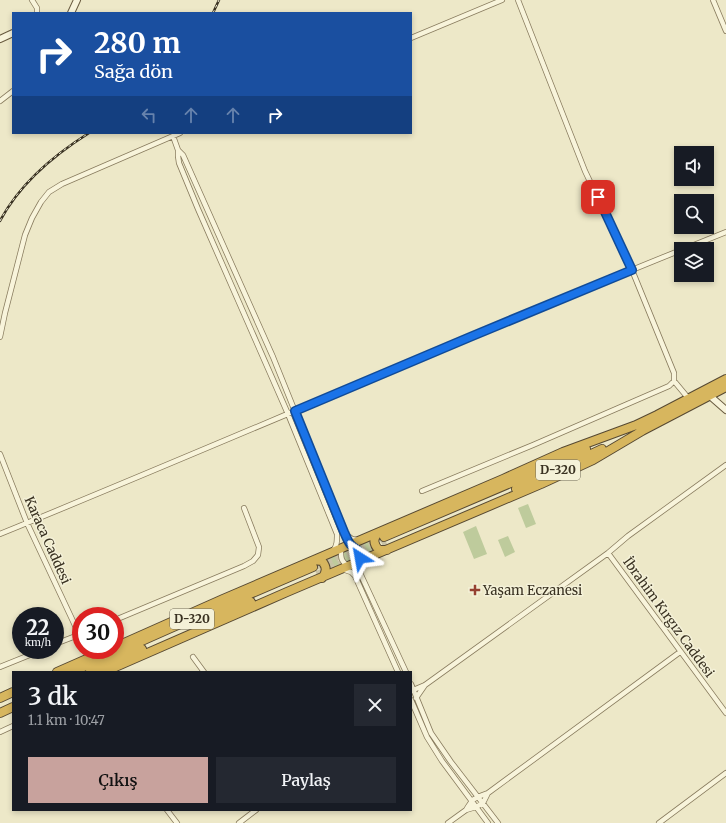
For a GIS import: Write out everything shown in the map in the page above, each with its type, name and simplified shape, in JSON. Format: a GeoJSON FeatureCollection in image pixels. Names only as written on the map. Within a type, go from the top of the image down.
{"type":"FeatureCollection","features":[{"type":"Feature","properties":{"kind":"highway","name":"D-320"},"geometry":{"type":"LineString","coordinates":[[640,427],[726,379]]}},
{"type":"Feature","properties":{"kind":"highway","name":"D-320"},"geometry":{"type":"LineString","coordinates":[[384,541],[527,476],[724,391]]}},
{"type":"Feature","properties":{"kind":"highway"},"geometry":{"type":"LineString","coordinates":[[106,671],[316,570],[331,553],[350,544],[360,540],[384,541],[469,514],[541,484],[593,460],[640,427]]}},
{"type":"Feature","properties":{"kind":"highway"},"geometry":{"type":"LineString","coordinates":[[124,643],[223,599],[316,570],[345,568],[362,561],[384,541]]}},
{"type":"Feature","properties":{"kind":"highway","name":"D-320"},"geometry":{"type":"LineString","coordinates":[[74,671],[171,628],[316,570]]}},
{"type":"Feature","properties":{"kind":"highway","name":"D-320"},"geometry":{"type":"LineString","coordinates":[[92,671],[227,612],[316,570]]}},
{"type":"Feature","properties":{"kind":"highway"},"geometry":{"type":"LineString","coordinates":[[59,671],[87,659]]}},
{"type":"Feature","properties":{"kind":"highway"},"geometry":{"type":"LineString","coordinates":[[0,698],[12,692]]}},
{"type":"Feature","properties":{"kind":"highway"},"geometry":{"type":"LineString","coordinates":[[0,704],[12,698]]}},
{"type":"Feature","properties":{"kind":"highway"},"geometry":{"type":"LineString","coordinates":[[0,713],[12,707]]}},
{"type":"Feature","properties":{"kind":"highway"},"geometry":{"type":"LineString","coordinates":[[0,718],[12,713]]}},
{"type":"Feature","properties":{"kind":"street"},"geometry":{"type":"LineString","coordinates":[[32,0],[37,8],[36,12]]}},
{"type":"Feature","properties":{"kind":"street"},"geometry":{"type":"LineString","coordinates":[[71,12],[77,0]]}},
{"type":"Feature","properties":{"kind":"street"},"geometry":{"type":"LineString","coordinates":[[412,38],[502,0]]}},
{"type":"Feature","properties":{"kind":"street"},"geometry":{"type":"LineString","coordinates":[[518,0],[586,171],[632,270],[674,372],[674,380],[688,399]]}},
{"type":"Feature","properties":{"kind":"street"},"geometry":{"type":"LineString","coordinates":[[713,0],[726,32]]}},
{"type":"Feature","properties":{"kind":"street"},"geometry":{"type":"LineString","coordinates":[[0,38],[12,33]]}},
{"type":"Feature","properties":{"kind":"street"},"geometry":{"type":"LineString","coordinates":[[0,101],[12,92]]}},
{"type":"Feature","properties":{"kind":"street"},"geometry":{"type":"LineString","coordinates":[[0,337],[25,236],[38,207],[49,192],[62,184],[178,134]]}},
{"type":"Feature","properties":{"kind":"street"},"geometry":{"type":"LineString","coordinates":[[173,136],[178,150],[179,163],[288,414],[337,534],[341,549],[342,562],[345,568],[355,576]]}},
{"type":"Feature","properties":{"kind":"street"},"geometry":{"type":"LineString","coordinates":[[178,150],[183,156],[267,344],[344,532],[350,544],[358,550],[360,554],[362,561],[361,574]]}},
{"type":"Feature","properties":{"kind":"street"},"geometry":{"type":"LineString","coordinates":[[702,242],[726,232]]}},
{"type":"Feature","properties":{"kind":"street"},"geometry":{"type":"LineString","coordinates":[[0,534],[674,253]]}},
{"type":"Feature","properties":{"kind":"street"},"geometry":{"type":"LineString","coordinates":[[422,491],[534,445],[669,386],[674,380]]}},
{"type":"Feature","properties":{"kind":"street"},"geometry":{"type":"LineString","coordinates":[[710,396],[726,410]]}},
{"type":"Feature","properties":{"kind":"street","name":"Karaca Caddesi"},"geometry":{"type":"LineString","coordinates":[[0,454],[27,523],[72,617]]}},
{"type":"Feature","properties":{"kind":"street"},"geometry":{"type":"LineString","coordinates":[[498,823],[431,733],[417,698],[412,690],[425,685],[608,553],[628,536],[726,465]]}},
{"type":"Feature","properties":{"kind":"street"},"geometry":{"type":"LineString","coordinates":[[124,616],[253,561],[258,555],[259,547],[244,508]]}},
{"type":"Feature","properties":{"kind":"street"},"geometry":{"type":"LineString","coordinates":[[344,532],[352,539],[360,540]]}},
{"type":"Feature","properties":{"kind":"street"},"geometry":{"type":"LineString","coordinates":[[331,553],[337,544],[337,534]]}},
{"type":"Feature","properties":{"kind":"street","name":"İbrahim Kırgız Caddesi"},"geometry":{"type":"LineString","coordinates":[[608,553],[726,713]]}},
{"type":"Feature","properties":{"kind":"street"},"geometry":{"type":"LineString","coordinates":[[362,561],[361,574],[406,671]]}},
{"type":"Feature","properties":{"kind":"street"},"geometry":{"type":"LineString","coordinates":[[345,568],[355,576],[398,671]]}},
{"type":"Feature","properties":{"kind":"street"},"geometry":{"type":"LineString","coordinates":[[466,810],[471,801],[488,793],[680,652]]}},
{"type":"Feature","properties":{"kind":"street"},"geometry":{"type":"LineString","coordinates":[[193,657],[203,671]]}},
{"type":"Feature","properties":{"kind":"street"},"geometry":{"type":"LineString","coordinates":[[0,667],[20,659]]}},
{"type":"Feature","properties":{"kind":"street"},"geometry":{"type":"LineString","coordinates":[[412,700],[417,698],[425,685]]}},
{"type":"Feature","properties":{"kind":"street"},"geometry":{"type":"LineString","coordinates":[[412,703],[427,737],[488,823]]}},
{"type":"Feature","properties":{"kind":"street"},"geometry":{"type":"LineString","coordinates":[[0,732],[12,726]]}},
{"type":"Feature","properties":{"kind":"street"},"geometry":{"type":"LineString","coordinates":[[659,823],[726,774]]}},
{"type":"Feature","properties":{"kind":"street"},"geometry":{"type":"LineString","coordinates":[[448,823],[466,810],[476,807],[482,803],[488,793]]}},
{"type":"Feature","properties":{"kind":"street"},"geometry":{"type":"LineString","coordinates":[[168,811],[177,823]]}},
{"type":"Feature","properties":{"kind":"street"},"geometry":{"type":"LineString","coordinates":[[238,823],[255,811]]}},
{"type":"Feature","properties":{"kind":"green space"},"geometry":{"type":"Polygon","coordinates":[[[528,504],[536,524],[526,528],[518,508],[528,504]]]}},
{"type":"Feature","properties":{"kind":"green space"},"geometry":{"type":"Polygon","coordinates":[[[476,526],[487,554],[474,559],[463,532],[476,526]]]}},
{"type":"Feature","properties":{"kind":"green space"},"geometry":{"type":"Polygon","coordinates":[[[508,536],[515,552],[505,557],[498,540],[508,536]]]}},
{"type":"Feature","properties":{"kind":"green space"},"geometry":{"type":"Polygon","coordinates":[[[372,537],[378,551],[365,557],[359,543],[372,537]]]}},
{"type":"Feature","properties":{"kind":"green space"},"geometry":{"type":"Polygon","coordinates":[[[350,548],[355,550],[357,555],[355,560],[350,562],[345,560],[343,555],[345,550],[350,548]]]}},
{"type":"Feature","properties":{"kind":"green space"},"geometry":{"type":"Polygon","coordinates":[[[335,554],[341,567],[329,572],[322,559],[335,554]]]}},
{"type":"Feature","properties":{"kind":"tunnel"},"geometry":{"type":"LineString","coordinates":[[313,567],[384,537]]}},
{"type":"Feature","properties":{"kind":"tunnel"},"geometry":{"type":"LineString","coordinates":[[317,575],[387,544]]}},
{"type":"Feature","properties":{"kind":"railway"},"geometry":{"type":"LineString","coordinates":[[213,12],[219,0]]}},
{"type":"Feature","properties":{"kind":"railway"},"geometry":{"type":"LineString","coordinates":[[0,221],[17,194],[39,171],[51,160],[88,134]]}},
{"type":"Feature","properties":{"kind":"place","name":"Yaşam Eczanesi"},"geometry":{"type":"Point","coordinates":[475,590]}},
{"type":"Feature","properties":{"kind":"route"},"geometry":{"type":"LineString","coordinates":[[360,558],[358,550],[350,544],[344,532],[295,411],[632,270],[598,197]]}}]}
